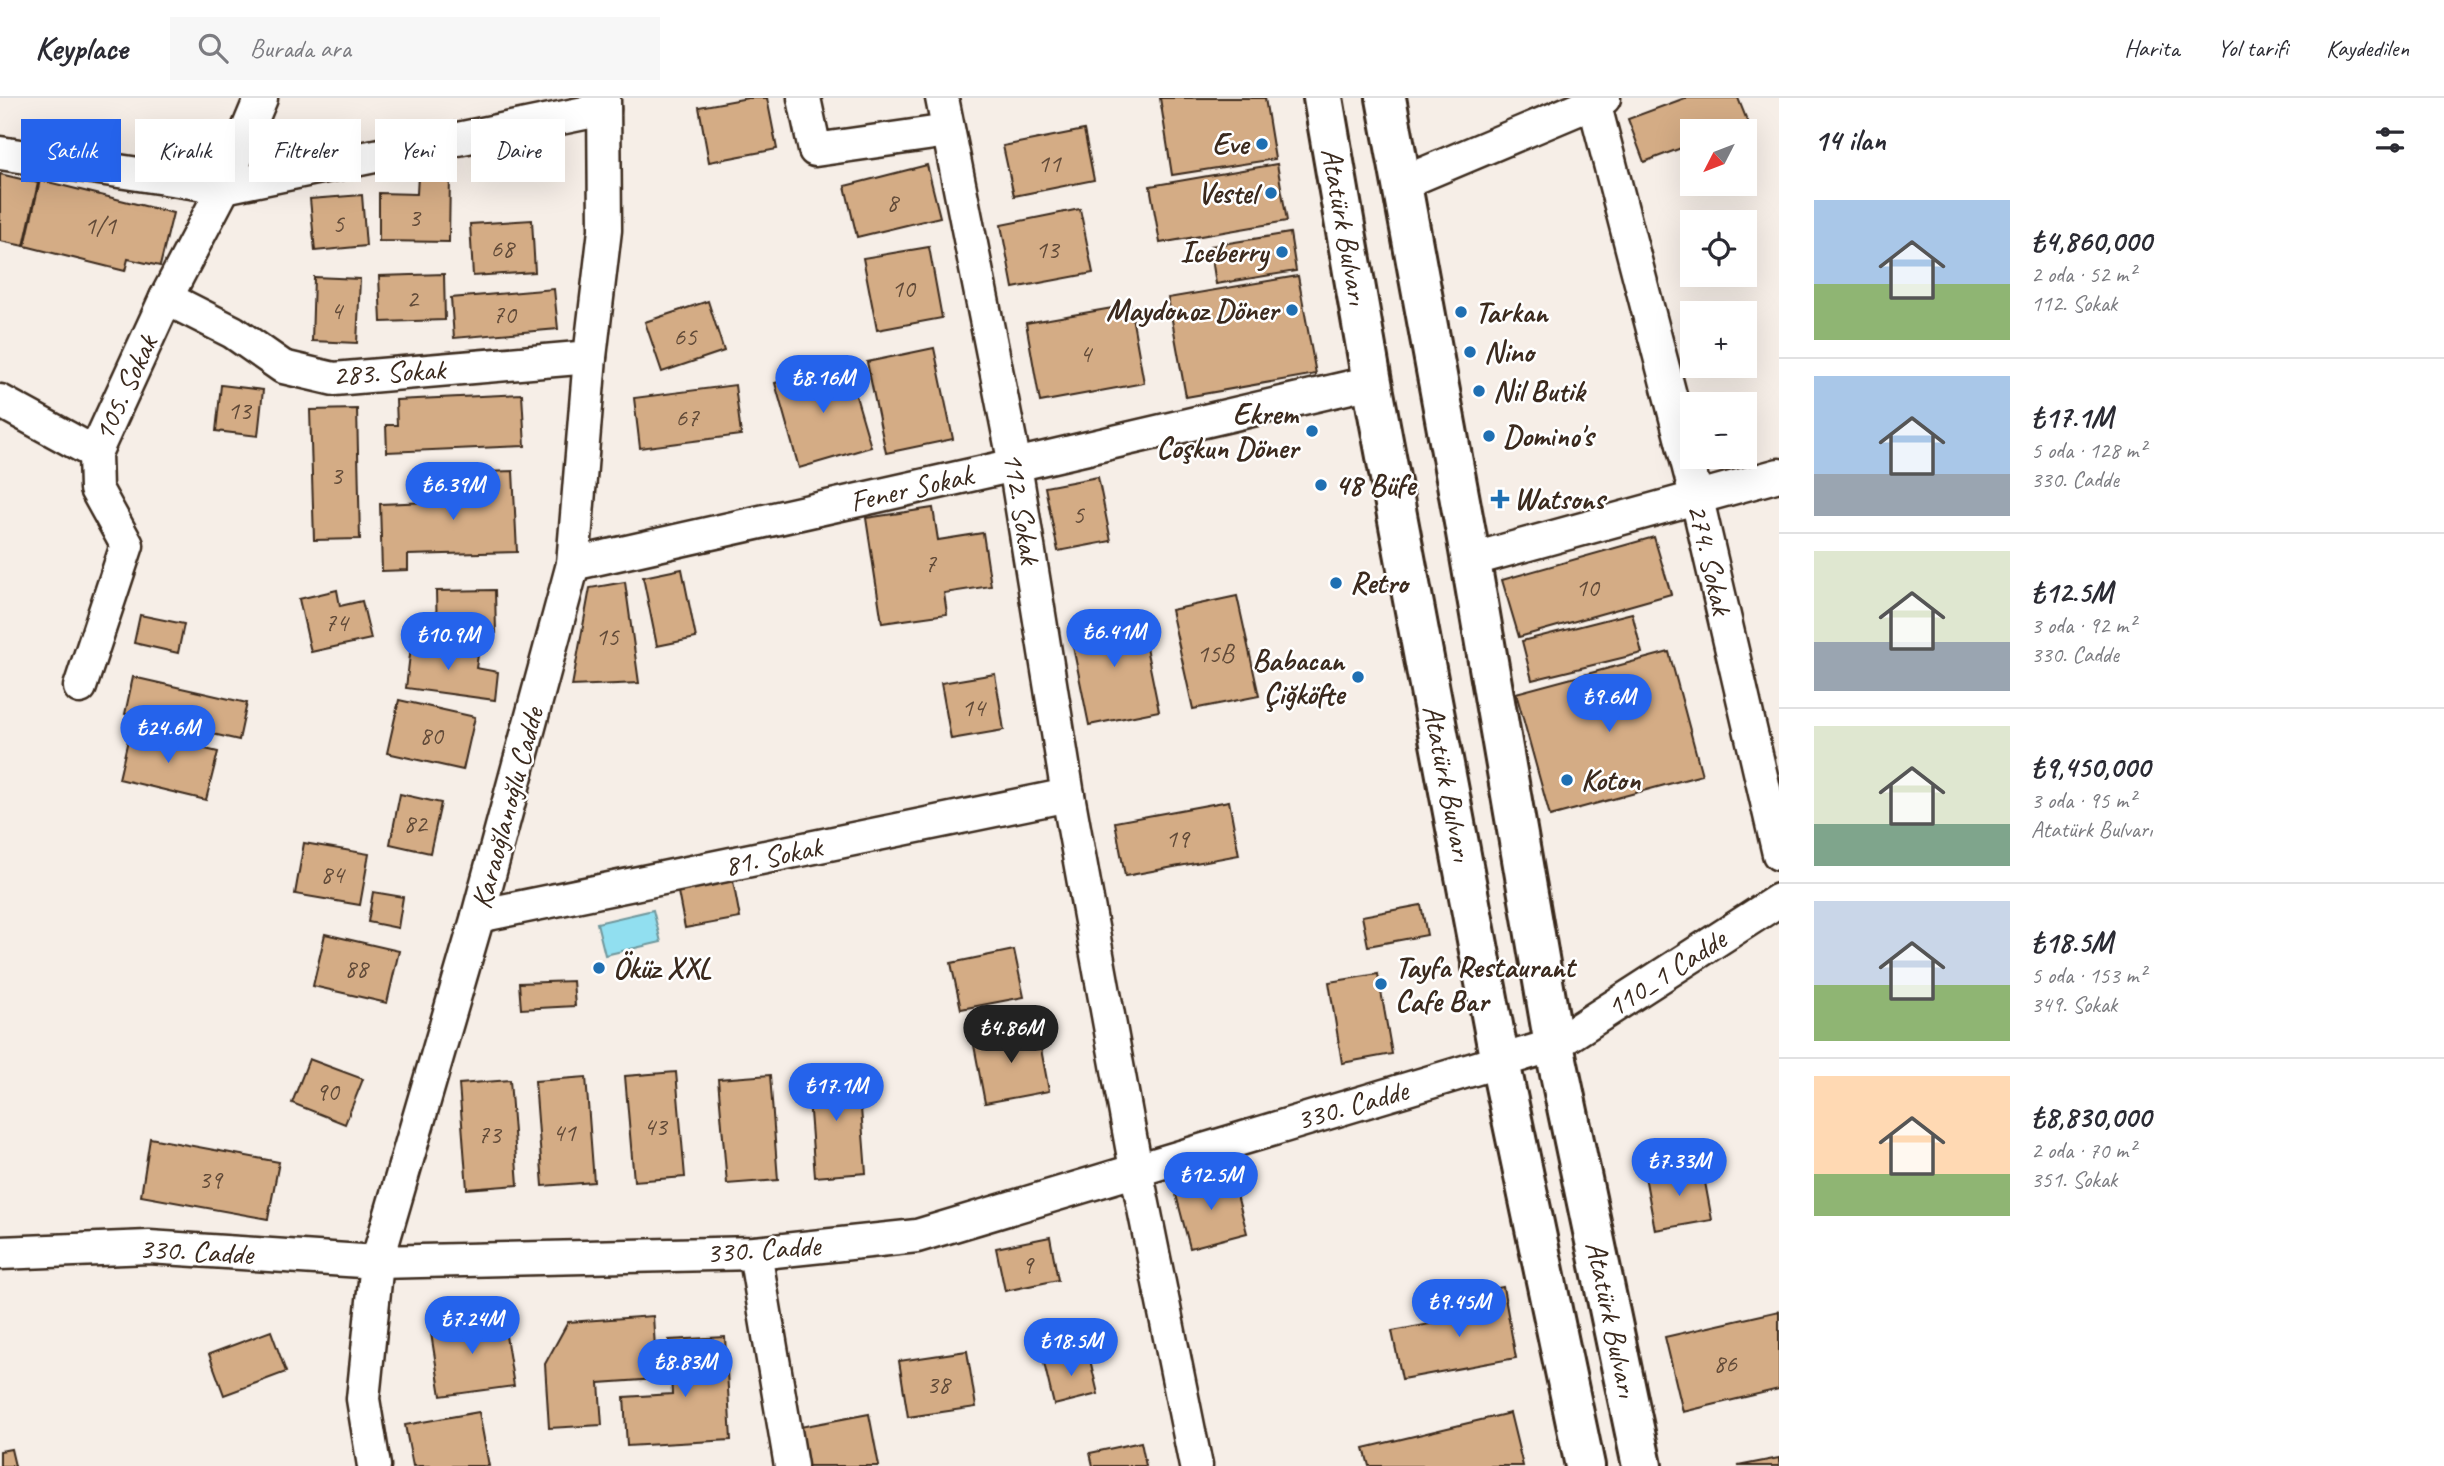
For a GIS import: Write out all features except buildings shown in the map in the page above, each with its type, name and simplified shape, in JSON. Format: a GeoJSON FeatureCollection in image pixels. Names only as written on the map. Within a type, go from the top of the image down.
{"type":"FeatureCollection","features":[{"type":"Feature","properties":{"kind":"main road","name":"Atatürk Bulvarı"},"geometry":{"type":"LineString","coordinates":[[1323,98],[1372,382],[1500,1062],[1585,1466]]}},
{"type":"Feature","properties":{"kind":"main road","name":"Atatürk Bulvarı"},"geometry":{"type":"LineString","coordinates":[[1386,98],[1554,1045],[1643,1466]]}},
{"type":"Feature","properties":{"kind":"street","name":"105. Sokak"},"geometry":{"type":"LineString","coordinates":[[80,687],[127,545],[96,489],[95,453],[166,298],[224,187],[261,98]]}},
{"type":"Feature","properties":{"kind":"street"},"geometry":{"type":"LineString","coordinates":[[804,98],[814,150],[948,131]]}},
{"type":"Feature","properties":{"kind":"street","name":"112. Sokak"},"geometry":{"type":"LineString","coordinates":[[942,98],[1015,465],[1068,795],[1136,1169],[1196,1466]]}},
{"type":"Feature","properties":{"kind":"street"},"geometry":{"type":"LineString","coordinates":[[1402,183],[1599,100]]}},
{"type":"Feature","properties":{"kind":"street","name":"274. Sokak"},"geometry":{"type":"LineString","coordinates":[[1599,100],[1697,499],[1779,854]]}},
{"type":"Feature","properties":{"kind":"street"},"geometry":{"type":"LineString","coordinates":[[0,153],[224,187],[604,104]]}},
{"type":"Feature","properties":{"kind":"street","name":"Karaoğlanoğlu Cadde"},"geometry":{"type":"LineString","coordinates":[[374,1466],[363,1399],[377,1262],[478,916],[573,564],[590,357],[604,230],[604,104]]}},
{"type":"Feature","properties":{"kind":"street","name":"283. Sokak"},"geometry":{"type":"LineString","coordinates":[[166,298],[233,332],[283,367],[334,379],[590,357]]}},
{"type":"Feature","properties":{"kind":"street","name":"Fener Sokak"},"geometry":{"type":"LineString","coordinates":[[573,564],[1372,382]]}},
{"type":"Feature","properties":{"kind":"street"},"geometry":{"type":"LineString","coordinates":[[0,401],[95,453]]}},
{"type":"Feature","properties":{"kind":"street"},"geometry":{"type":"LineString","coordinates":[[1470,560],[1779,475]]}},
{"type":"Feature","properties":{"kind":"street","name":"81. Sokak"},"geometry":{"type":"LineString","coordinates":[[478,916],[1068,795]]}},
{"type":"Feature","properties":{"kind":"street","name":"110_1 Cadde"},"geometry":{"type":"LineString","coordinates":[[1500,1062],[1554,1045],[1779,901]]}},
{"type":"Feature","properties":{"kind":"street","name":"330. Cadde"},"geometry":{"type":"LineString","coordinates":[[0,1253],[149,1247],[377,1262],[755,1253],[916,1236],[1500,1062]]}},
{"type":"Feature","properties":{"kind":"street"},"geometry":{"type":"LineString","coordinates":[[755,1253],[791,1466]]}},
{"type":"Feature","properties":{"kind":"water"},"geometry":{"type":"Polygon","coordinates":[[[653,910],[661,942],[605,955],[597,923],[653,910]]]}},
{"type":"Feature","properties":{"kind":"place","name":"Eve"},"geometry":{"type":"Point","coordinates":[1262,144]}},
{"type":"Feature","properties":{"kind":"place","name":"Vestel"},"geometry":{"type":"Point","coordinates":[1271,193]}},
{"type":"Feature","properties":{"kind":"place","name":"Iceberry"},"geometry":{"type":"Point","coordinates":[1282,252]}},
{"type":"Feature","properties":{"kind":"place","name":"Maydonoz Döner"},"geometry":{"type":"Point","coordinates":[1292,310]}},
{"type":"Feature","properties":{"kind":"place","name":"Tarkan"},"geometry":{"type":"Point","coordinates":[1461,312]}},
{"type":"Feature","properties":{"kind":"place","name":"Nino"},"geometry":{"type":"Point","coordinates":[1470,352]}},
{"type":"Feature","properties":{"kind":"place","name":"Nil Butik"},"geometry":{"type":"Point","coordinates":[1479,391]}},
{"type":"Feature","properties":{"kind":"place","name":"Ekrem Coşkun Döner"},"geometry":{"type":"Point","coordinates":[1312,431]}},
{"type":"Feature","properties":{"kind":"place","name":"Domino's"},"geometry":{"type":"Point","coordinates":[1489,436]}},
{"type":"Feature","properties":{"kind":"place","name":"48 Büfe"},"geometry":{"type":"Point","coordinates":[1321,485]}},
{"type":"Feature","properties":{"kind":"place","name":"Watsons"},"geometry":{"type":"Point","coordinates":[1500,499]}},
{"type":"Feature","properties":{"kind":"place","name":"Retro"},"geometry":{"type":"Point","coordinates":[1336,583]}},
{"type":"Feature","properties":{"kind":"place","name":"Babacan Çiğköfte"},"geometry":{"type":"Point","coordinates":[1358,677]}},
{"type":"Feature","properties":{"kind":"place","name":"Koton"},"geometry":{"type":"Point","coordinates":[1567,780]}},
{"type":"Feature","properties":{"kind":"place","name":"Öküz XXL"},"geometry":{"type":"Point","coordinates":[599,968]}},
{"type":"Feature","properties":{"kind":"place","name":"Tayfa Restaurant Cafe Bar"},"geometry":{"type":"Point","coordinates":[1381,984]}}]}
